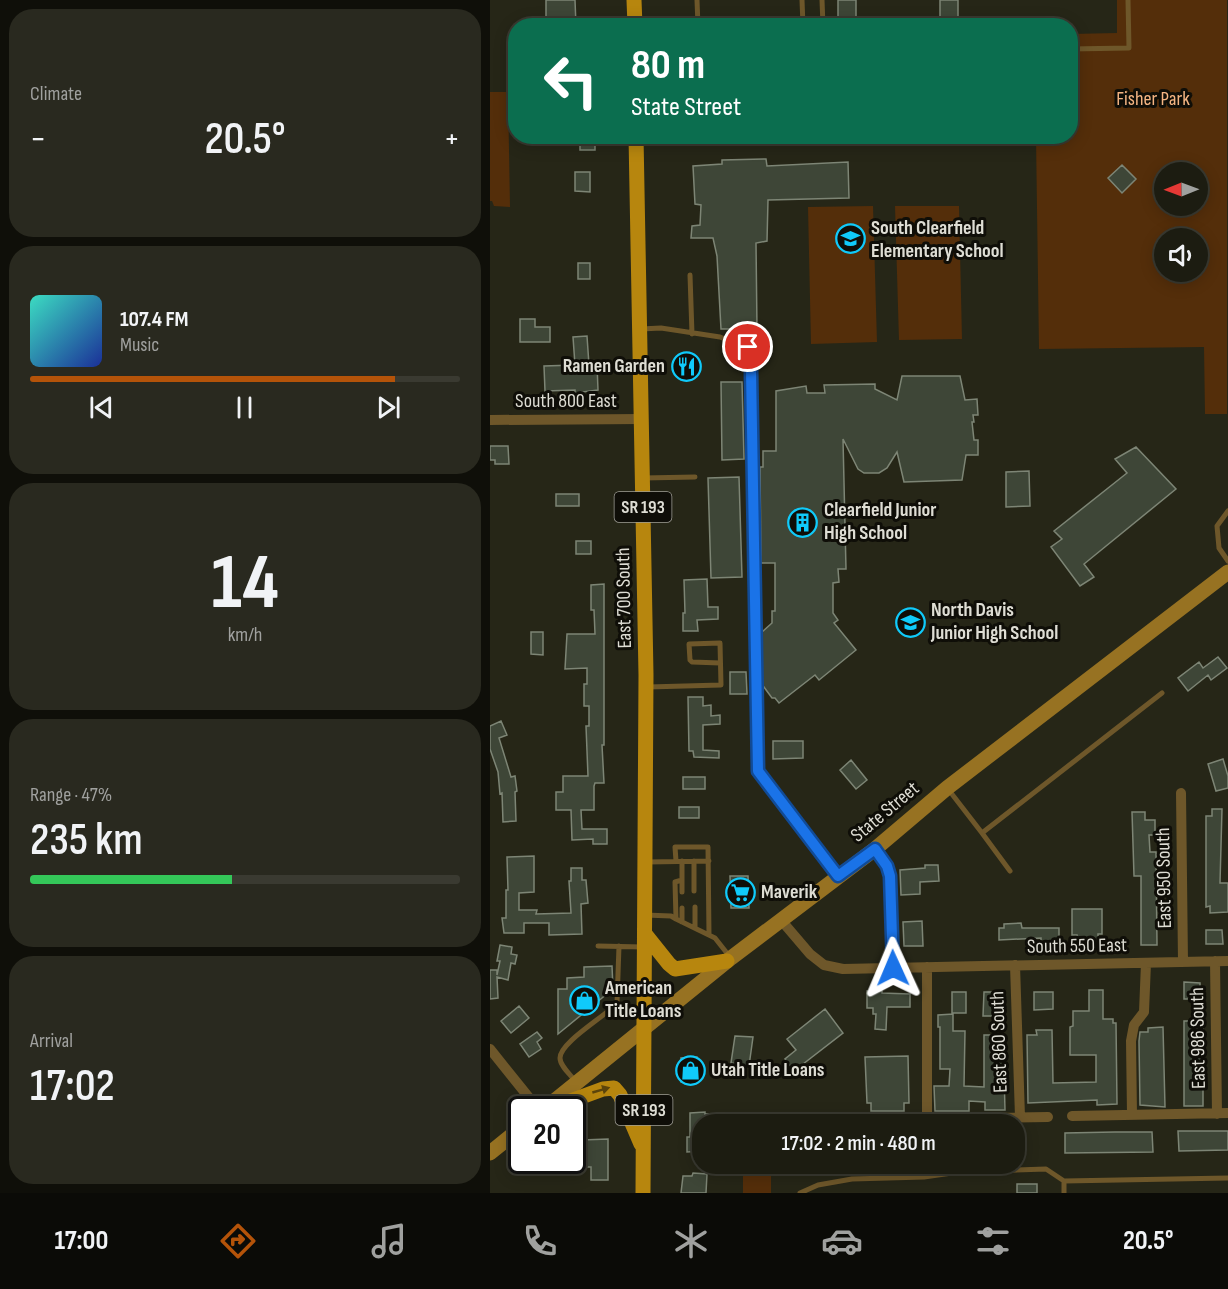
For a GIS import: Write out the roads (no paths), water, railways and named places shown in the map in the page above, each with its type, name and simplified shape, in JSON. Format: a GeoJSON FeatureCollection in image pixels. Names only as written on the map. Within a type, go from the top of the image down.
{"type":"FeatureCollection","features":[{"type":"Feature","properties":{"kind":"main road"},"geometry":{"type":"LineString","coordinates":[[634,0],[635,18]]}},
{"type":"Feature","properties":{"kind":"main road","name":"East 700 South"},"geometry":{"type":"LineString","coordinates":[[637,144],[646,687],[645,915]]}},
{"type":"Feature","properties":{"kind":"main road","name":"State Street"},"geometry":{"type":"LineString","coordinates":[[560,1096],[721,963],[875,849],[947,788],[1228,572]]}},
{"type":"Feature","properties":{"kind":"main road","name":"SR 193"},"geometry":{"type":"LineString","coordinates":[[643,1193],[645,915]]}},
{"type":"Feature","properties":{"kind":"main road"},"geometry":{"type":"LineString","coordinates":[[645,941],[673,968],[721,963]]}},
{"type":"Feature","properties":{"kind":"main road"},"geometry":{"type":"LineString","coordinates":[[583,1096],[606,1088],[614,1088],[620,1095],[644,1151]]}},
{"type":"Feature","properties":{"kind":"main road"},"geometry":{"type":"LineString","coordinates":[[490,1153],[508,1138]]}},
{"type":"Feature","properties":{"kind":"street","name":"South 800 East"},"geometry":{"type":"LineString","coordinates":[[490,420],[641,419]]}},
{"type":"Feature","properties":{"kind":"street","name":"East 950 South"},"geometry":{"type":"LineString","coordinates":[[1181,793],[1183,962]]}},
{"type":"Feature","properties":{"kind":"street","name":"South 550 East"},"geometry":{"type":"LineString","coordinates":[[781,920],[810,954],[824,965],[843,969],[1228,961]]}},
{"type":"Feature","properties":{"kind":"street","name":"East 986 South"},"geometry":{"type":"LineString","coordinates":[[1215,961],[1216,1019],[1223,1113]]}},
{"type":"Feature","properties":{"kind":"street"},"geometry":{"type":"LineString","coordinates":[[1132,1115],[1131,1041],[1134,1025],[1144,1012],[1146,963]]}},
{"type":"Feature","properties":{"kind":"street","name":"East 860 South"},"geometry":{"type":"LineString","coordinates":[[1015,965],[1020,1114]]}},
{"type":"Feature","properties":{"kind":"street"},"geometry":{"type":"LineString","coordinates":[[927,967],[927,1114]]}},
{"type":"Feature","properties":{"kind":"street"},"geometry":{"type":"LineString","coordinates":[[1216,1019],[1228,1019]]}},
{"type":"Feature","properties":{"kind":"street"},"geometry":{"type":"LineString","coordinates":[[490,1049],[531,1096]]}},
{"type":"Feature","properties":{"kind":"street"},"geometry":{"type":"LineString","coordinates":[[1072,1116],[1223,1113]]}},
{"type":"Feature","properties":{"kind":"street"},"geometry":{"type":"LineString","coordinates":[[1025,1117],[1048,1117]]}},
{"type":"Feature","properties":{"kind":"lane"},"geometry":{"type":"LineString","coordinates":[[697,0],[698,18]]}},
{"type":"Feature","properties":{"kind":"lane"},"geometry":{"type":"LineString","coordinates":[[802,0],[803,18]]}},
{"type":"Feature","properties":{"kind":"lane"},"geometry":{"type":"LineString","coordinates":[[823,0],[823,18]]}},
{"type":"Feature","properties":{"kind":"lane"},"geometry":{"type":"LineString","coordinates":[[1078,49],[1129,48],[1128,0]]}},
{"type":"Feature","properties":{"kind":"lane"},"geometry":{"type":"LineString","coordinates":[[690,275],[692,334]]}},
{"type":"Feature","properties":{"kind":"lane"},"geometry":{"type":"LineString","coordinates":[[640,329],[661,328],[720,337],[750,349],[758,771],[838,876]]}},
{"type":"Feature","properties":{"kind":"lane"},"geometry":{"type":"LineString","coordinates":[[643,478],[696,477]]}},
{"type":"Feature","properties":{"kind":"lane"},"geometry":{"type":"LineString","coordinates":[[1228,511],[1217,526],[1219,548],[1228,561]]}},
{"type":"Feature","properties":{"kind":"lane"},"geometry":{"type":"LineString","coordinates":[[646,687],[721,685],[720,643],[689,644],[692,662],[720,663]]}},
{"type":"Feature","properties":{"kind":"lane"},"geometry":{"type":"LineString","coordinates":[[982,832],[1162,693]]}},
{"type":"Feature","properties":{"kind":"lane"},"geometry":{"type":"LineString","coordinates":[[947,788],[1010,871]]}},
{"type":"Feature","properties":{"kind":"lane"},"geometry":{"type":"LineString","coordinates":[[682,892],[682,880],[675,847],[709,847],[709,935]]}},
{"type":"Feature","properties":{"kind":"lane"},"geometry":{"type":"LineString","coordinates":[[875,849],[887,866],[890,876],[893,968]]}},
{"type":"Feature","properties":{"kind":"lane"},"geometry":{"type":"LineString","coordinates":[[694,861],[694,891]]}},
{"type":"Feature","properties":{"kind":"lane"},"geometry":{"type":"LineString","coordinates":[[646,862],[709,861]]}},
{"type":"Feature","properties":{"kind":"lane"},"geometry":{"type":"LineString","coordinates":[[679,920],[676,882],[682,880]]}},
{"type":"Feature","properties":{"kind":"lane"},"geometry":{"type":"LineString","coordinates":[[695,907],[695,928]]}},
{"type":"Feature","properties":{"kind":"lane"},"geometry":{"type":"LineString","coordinates":[[679,920],[682,908]]}},
{"type":"Feature","properties":{"kind":"lane"},"geometry":{"type":"LineString","coordinates":[[645,915],[671,916],[715,938],[721,963]]}},
{"type":"Feature","properties":{"kind":"lane"},"geometry":{"type":"LineString","coordinates":[[598,946],[619,946],[645,941]]}},
{"type":"Feature","properties":{"kind":"lane"},"geometry":{"type":"LineString","coordinates":[[576,1083],[561,1063],[561,1054],[567,1044],[617,1003],[619,946]]}},
{"type":"Feature","properties":{"kind":"lane"},"geometry":{"type":"LineString","coordinates":[[800,1193],[818,1185],[852,1179],[924,1177],[959,1172],[1046,1169],[1063,1181],[1228,1178]]}},
{"type":"Feature","properties":{"kind":"lane"},"geometry":{"type":"LineString","coordinates":[[1063,1181],[1064,1193]]}},
{"type":"Feature","properties":{"kind":"place","name":"South Clearfield Elementary School"},"geometry":{"type":"Point","coordinates":[850,239]}},
{"type":"Feature","properties":{"kind":"place","name":"Ramen Garden"},"geometry":{"type":"Point","coordinates":[686,366]}},
{"type":"Feature","properties":{"kind":"place","name":"Clearfield Junior High School"},"geometry":{"type":"Point","coordinates":[803,522]}},
{"type":"Feature","properties":{"kind":"place","name":"North Davis Junior High School"},"geometry":{"type":"Point","coordinates":[910,622]}},
{"type":"Feature","properties":{"kind":"place","name":"Maverik"},"geometry":{"type":"Point","coordinates":[740,892]}},
{"type":"Feature","properties":{"kind":"place","name":"American Title Loans"},"geometry":{"type":"Point","coordinates":[584,1000]}},
{"type":"Feature","properties":{"kind":"place","name":"Utah Title Loans"},"geometry":{"type":"Point","coordinates":[690,1070]}},
{"type":"Feature","properties":{"kind":"park label","name":"Fisher Park"},"geometry":{"type":"Point","coordinates":[1153,99]}}]}
